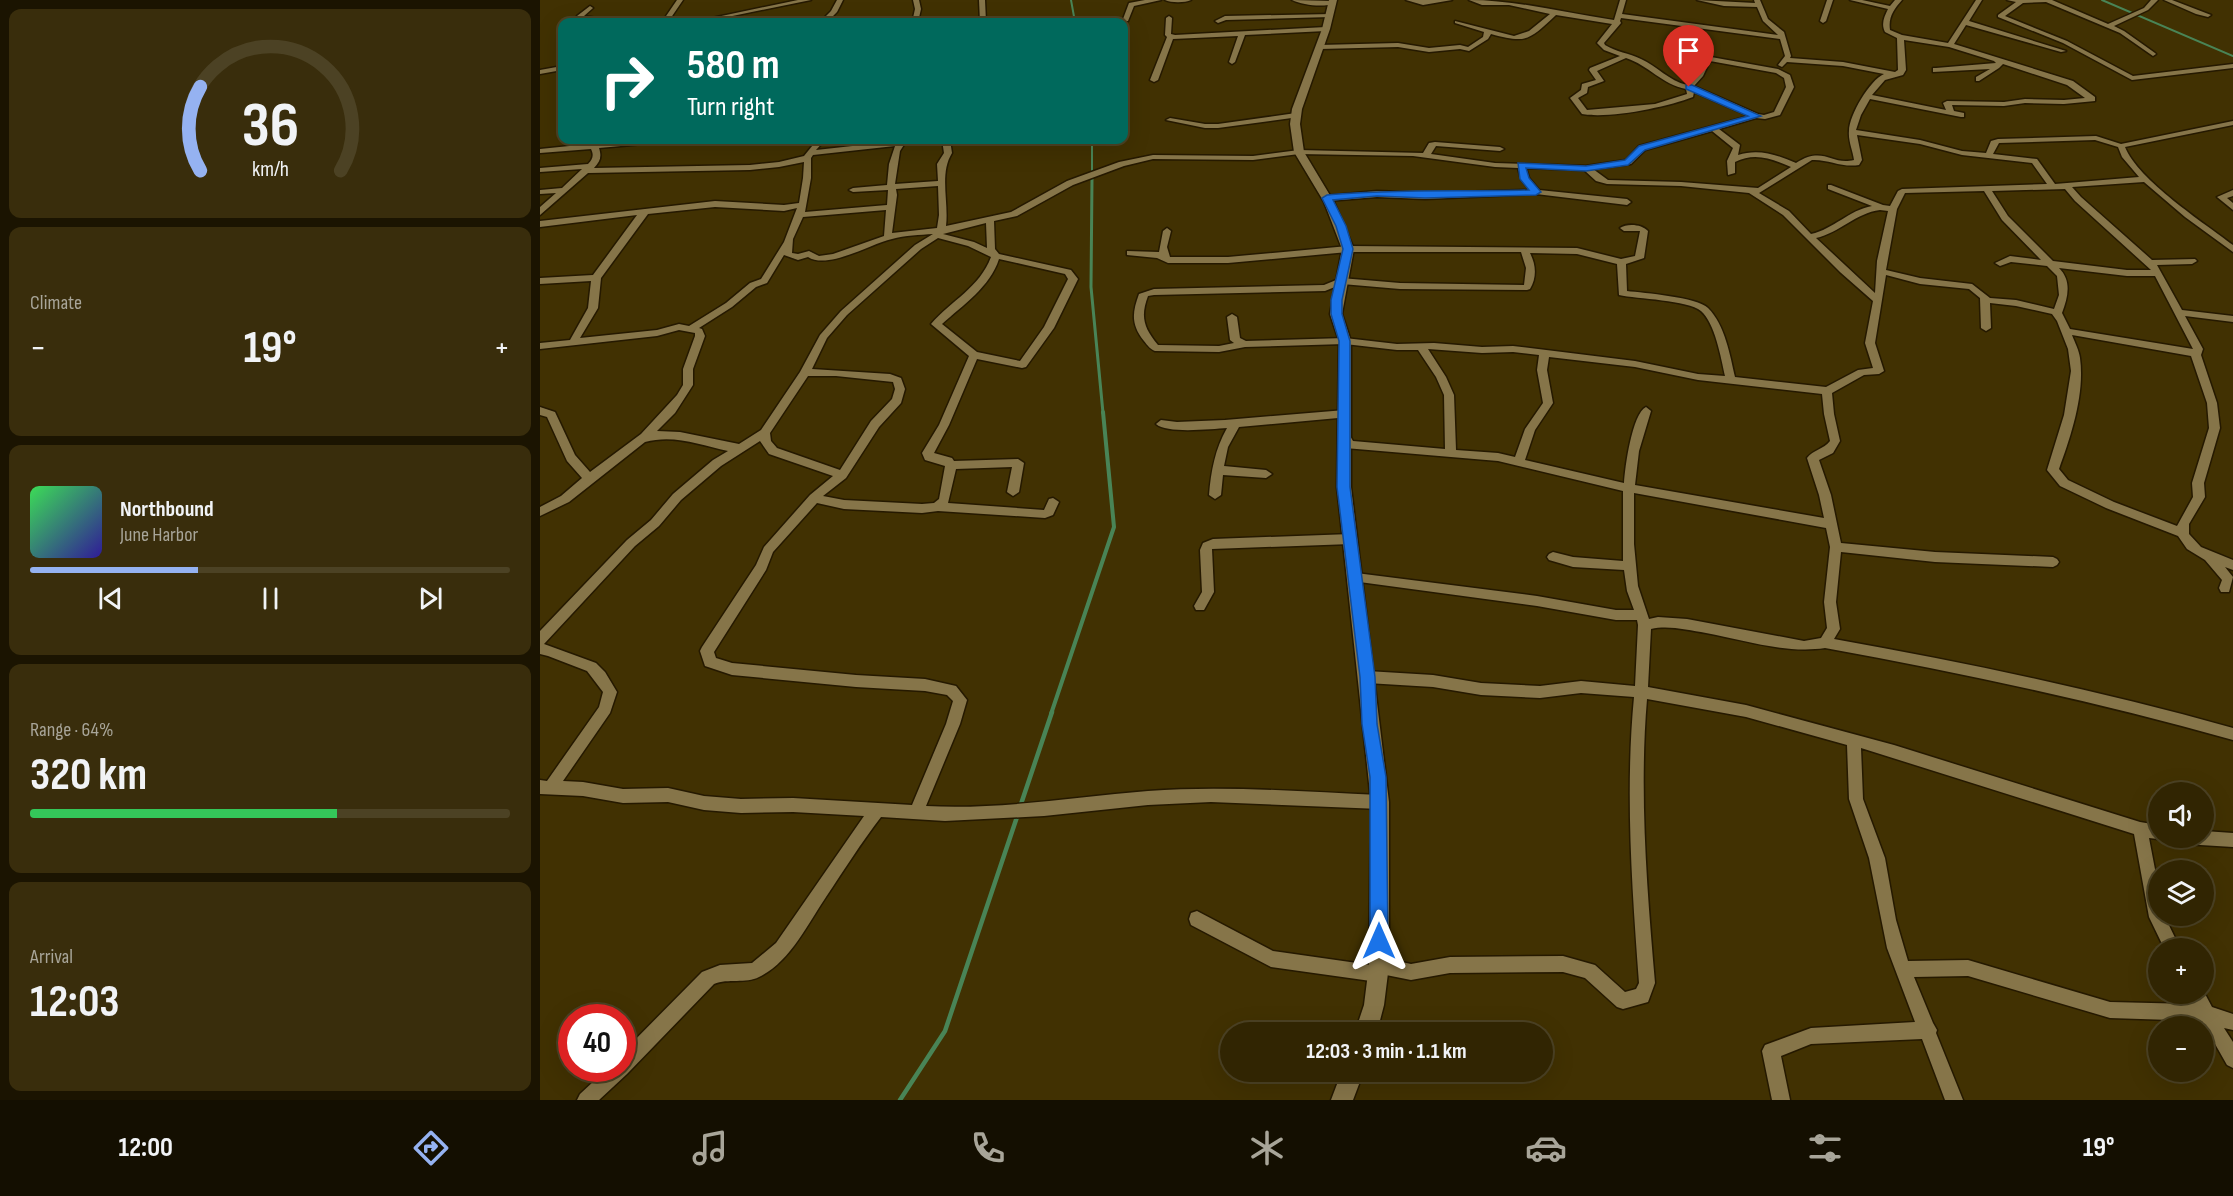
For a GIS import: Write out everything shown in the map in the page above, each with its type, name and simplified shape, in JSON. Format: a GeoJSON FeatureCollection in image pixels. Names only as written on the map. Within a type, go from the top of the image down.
{"type":"FeatureCollection","features":[{"type":"Feature","properties":{"kind":"street"},"geometry":{"type":"LineString","coordinates":[[668,18],[680,0]]}},
{"type":"Feature","properties":{"kind":"street"},"geometry":{"type":"LineString","coordinates":[[713,18],[776,3],[808,0]]}},
{"type":"Feature","properties":{"kind":"street"},"geometry":{"type":"LineString","coordinates":[[829,18],[840,0]]}},
{"type":"Feature","properties":{"kind":"street"},"geometry":{"type":"LineString","coordinates":[[916,0],[918,9],[916,18]]}},
{"type":"Feature","properties":{"kind":"street"},"geometry":{"type":"LineString","coordinates":[[981,0],[983,18]]}},
{"type":"Feature","properties":{"kind":"street"},"geometry":{"type":"LineString","coordinates":[[1127,18],[1131,4],[1158,0]]}},
{"type":"Feature","properties":{"kind":"street"},"geometry":{"type":"LineString","coordinates":[[1168,0],[1188,0]]}},
{"type":"Feature","properties":{"kind":"street"},"geometry":{"type":"LineString","coordinates":[[1295,0],[1322,4],[1330,12]]}},
{"type":"Feature","properties":{"kind":"street"},"geometry":{"type":"LineString","coordinates":[[1408,0],[1423,3],[1449,0]]}},
{"type":"Feature","properties":{"kind":"street"},"geometry":{"type":"LineString","coordinates":[[1472,0],[1481,4],[1514,3],[1554,14],[1781,37]]}},
{"type":"Feature","properties":{"kind":"street"},"geometry":{"type":"LineString","coordinates":[[1623,0],[1619,20],[1600,45],[1641,62],[1654,74],[1756,116],[1765,117],[1777,113],[1790,87],[1789,81],[1778,71],[1711,59],[1707,60],[1700,76],[1689,87]]}},
{"type":"Feature","properties":{"kind":"street"},"geometry":{"type":"LineString","coordinates":[[1700,0],[1724,4],[1758,3],[1765,20],[1781,32],[1788,56],[1778,71]]}},
{"type":"Feature","properties":{"kind":"street"},"geometry":{"type":"LineString","coordinates":[[1824,21],[1830,0]]}},
{"type":"Feature","properties":{"kind":"street"},"geometry":{"type":"LineString","coordinates":[[1853,0],[1892,8]]}},
{"type":"Feature","properties":{"kind":"street"},"geometry":{"type":"LineString","coordinates":[[1899,0],[1892,8],[1886,26],[1887,30],[1900,38],[1950,45],[1997,63],[2063,80],[2092,99],[2064,102],[2025,101],[2004,104],[1947,103],[1951,113]]}},
{"type":"Feature","properties":{"kind":"street"},"geometry":{"type":"LineString","coordinates":[[1950,45],[1979,0]]}},
{"type":"Feature","properties":{"kind":"street"},"geometry":{"type":"LineString","coordinates":[[2010,0],[2021,2],[2046,0],[2121,32],[2153,54]]}},
{"type":"Feature","properties":{"kind":"street"},"geometry":{"type":"LineString","coordinates":[[2108,26],[2146,9],[2155,0]]}},
{"type":"Feature","properties":{"kind":"street"},"geometry":{"type":"LineString","coordinates":[[2167,0],[2198,14],[2208,15]]}},
{"type":"Feature","properties":{"kind":"street"},"geometry":{"type":"LineString","coordinates":[[2021,2],[2000,16],[2065,42],[2132,78],[2233,66],[2231,57]]}},
{"type":"Feature","properties":{"kind":"street"},"geometry":{"type":"LineString","coordinates":[[585,18],[579,17],[590,8]]}},
{"type":"Feature","properties":{"kind":"street"},"geometry":{"type":"LineString","coordinates":[[1218,21],[1226,18],[1330,12]]}},
{"type":"Feature","properties":{"kind":"street"},"geometry":{"type":"LineString","coordinates":[[1171,36],[1242,33],[1330,12]]}},
{"type":"Feature","properties":{"kind":"street"},"geometry":{"type":"LineString","coordinates":[[1330,12],[1295,124],[1299,152],[1327,198],[1341,226],[1348,249],[1336,314],[1345,341],[1344,487],[1380,802],[1378,969],[1374,1005],[1369,1022]]}},
{"type":"Feature","properties":{"kind":"street"},"geometry":{"type":"LineString","coordinates":[[1457,22],[1515,38],[1529,36],[1554,14]]}},
{"type":"Feature","properties":{"kind":"street"},"geometry":{"type":"LineString","coordinates":[[1169,18],[1167,30],[1171,36]]}},
{"type":"Feature","properties":{"kind":"street"},"geometry":{"type":"LineString","coordinates":[[1964,22],[2063,51]]}},
{"type":"Feature","properties":{"kind":"street"},"geometry":{"type":"LineString","coordinates":[[1320,47],[1398,45],[1430,50],[1460,47],[1469,49],[1486,39],[1488,31]]}},
{"type":"Feature","properties":{"kind":"street"},"geometry":{"type":"LineString","coordinates":[[1232,62],[1242,33]]}},
{"type":"Feature","properties":{"kind":"street"},"geometry":{"type":"LineString","coordinates":[[1154,80],[1171,36]]}},
{"type":"Feature","properties":{"kind":"street"},"geometry":{"type":"LineString","coordinates":[[1602,181],[1681,184],[1752,191],[1765,190],[1810,158],[1816,157],[1845,164],[1856,163],[1858,160],[1853,132],[1854,123],[1868,96],[1884,76],[1897,75],[1902,70],[1900,38]]}},
{"type":"Feature","properties":{"kind":"street"},"geometry":{"type":"LineString","coordinates":[[1625,55],[1593,70],[1600,81],[1585,86],[1584,91],[1574,98],[1585,112],[1594,114],[1649,108],[1690,95],[1689,87]]}},
{"type":"Feature","properties":{"kind":"street"},"geometry":{"type":"LineString","coordinates":[[1785,60],[1843,64],[1897,75]]}},
{"type":"Feature","properties":{"kind":"street"},"geometry":{"type":"LineString","coordinates":[[1936,70],[1997,63]]}},
{"type":"Feature","properties":{"kind":"street"},"geometry":{"type":"LineString","coordinates":[[1979,80],[1997,63]]}},
{"type":"Feature","properties":{"kind":"street"},"geometry":{"type":"LineString","coordinates":[[540,72],[558,69]]}},
{"type":"Feature","properties":{"kind":"street"},"geometry":{"type":"LineString","coordinates":[[1868,96],[1961,116]]}},
{"type":"Feature","properties":{"kind":"street"},"geometry":{"type":"LineString","coordinates":[[1170,120],[1218,126],[1296,115]]}},
{"type":"Feature","properties":{"kind":"street"},"geometry":{"type":"LineString","coordinates":[[786,243],[788,255],[809,254],[817,259],[835,256],[891,236],[939,233],[1014,214],[1070,183],[1137,159],[1172,156],[1254,158],[1299,152],[1413,154],[1521,165],[1586,168],[1628,162],[1642,148],[1756,116]]}},
{"type":"Feature","properties":{"kind":"street"},"geometry":{"type":"LineString","coordinates":[[1988,157],[1994,143],[1998,141],[2096,138],[2121,146],[2233,123]]}},
{"type":"Feature","properties":{"kind":"street"},"geometry":{"type":"LineString","coordinates":[[1714,129],[1737,147],[1731,160],[1731,173]]}},
{"type":"Feature","properties":{"kind":"street"},"geometry":{"type":"LineString","coordinates":[[1853,132],[1920,141],[1962,153],[2034,161],[2050,181],[2051,186]]}},
{"type":"Feature","properties":{"kind":"street"},"geometry":{"type":"LineString","coordinates":[[540,151],[587,144]]}},
{"type":"Feature","properties":{"kind":"street"},"geometry":{"type":"LineString","coordinates":[[540,212],[589,168],[597,154],[594,144]]}},
{"type":"Feature","properties":{"kind":"street"},"geometry":{"type":"LineString","coordinates":[[691,329],[729,305],[753,285],[764,281],[786,243],[800,210],[810,167],[808,156],[818,144]]}},
{"type":"Feature","properties":{"kind":"street"},"geometry":{"type":"LineString","coordinates":[[540,171],[589,168],[628,172],[770,166],[808,156],[894,144]]}},
{"type":"Feature","properties":{"kind":"street"},"geometry":{"type":"LineString","coordinates":[[891,236],[887,234],[893,195],[891,186],[896,151],[900,144]]}},
{"type":"Feature","properties":{"kind":"street"},"geometry":{"type":"LineString","coordinates":[[939,233],[941,164],[948,153],[947,144]]}},
{"type":"Feature","properties":{"kind":"street"},"geometry":{"type":"LineString","coordinates":[[1425,157],[1435,144],[1500,149]]}},
{"type":"Feature","properties":{"kind":"street"},"geometry":{"type":"LineString","coordinates":[[2121,146],[2122,153],[2145,179],[2233,249]]}},
{"type":"Feature","properties":{"kind":"street"},"geometry":{"type":"LineString","coordinates":[[1731,160],[1754,152],[1796,166]]}},
{"type":"Feature","properties":{"kind":"street"},"geometry":{"type":"LineString","coordinates":[[1521,165],[1525,179],[1536,192]]}},
{"type":"Feature","properties":{"kind":"street"},"geometry":{"type":"LineString","coordinates":[[1586,168],[1602,181],[1607,200]]}},
{"type":"Feature","properties":{"kind":"street"},"geometry":{"type":"LineString","coordinates":[[1524,250],[1529,256],[1530,282],[1527,286],[1520,288],[1400,286],[1341,281],[1325,288],[1144,294],[1136,314],[1141,332],[1155,348],[1220,349],[1245,344],[1345,341],[1397,347],[1421,346],[1545,352],[1731,380],[1827,391],[1862,372],[1879,371],[1870,343],[1883,272],[1882,261],[1892,225],[1893,209],[1902,191],[2067,186],[2145,179]]}},
{"type":"Feature","properties":{"kind":"street"},"geometry":{"type":"LineString","coordinates":[[853,190],[942,183]]}},
{"type":"Feature","properties":{"kind":"street"},"geometry":{"type":"LineString","coordinates":[[2067,186],[2158,273],[2198,349],[2198,352],[2194,354]]}},
{"type":"Feature","properties":{"kind":"street"},"geometry":{"type":"LineString","coordinates":[[1831,187],[1879,206],[1893,209]]}},
{"type":"Feature","properties":{"kind":"street"},"geometry":{"type":"LineString","coordinates":[[1986,188],[2005,218],[2061,275],[2064,295],[2057,313],[2075,358],[2075,380],[2061,449],[2053,470],[2064,483],[2110,505],[2182,533]]}},
{"type":"Feature","properties":{"kind":"street"},"geometry":{"type":"LineString","coordinates":[[540,192],[564,190]]}},
{"type":"Feature","properties":{"kind":"street"},"geometry":{"type":"LineString","coordinates":[[1752,191],[1758,198],[1788,215],[1853,280],[1878,300]]}},
{"type":"Feature","properties":{"kind":"street"},"geometry":{"type":"LineString","coordinates":[[1327,198],[1377,194],[1425,196],[1536,192],[1627,202]]}},
{"type":"Feature","properties":{"kind":"street"},"geometry":{"type":"LineString","coordinates":[[2233,193],[2220,197],[2233,207]]}},
{"type":"Feature","properties":{"kind":"street"},"geometry":{"type":"LineString","coordinates":[[540,224],[600,219],[646,210],[715,204],[784,207],[800,210],[891,207]]}},
{"type":"Feature","properties":{"kind":"street"},"geometry":{"type":"LineString","coordinates":[[1808,237],[1822,236],[1836,229],[1858,212],[1879,206]]}},
{"type":"Feature","properties":{"kind":"street"},"geometry":{"type":"LineString","coordinates":[[574,341],[593,308],[596,278],[610,261],[627,231],[646,210]]}},
{"type":"Feature","properties":{"kind":"street"},"geometry":{"type":"LineString","coordinates":[[939,233],[971,244],[995,256],[1068,272],[1073,279],[1049,328],[1025,364],[1019,365],[974,355],[936,324],[994,267],[995,256],[991,249],[990,220]]}},
{"type":"Feature","properties":{"kind":"street"},"geometry":{"type":"LineString","coordinates":[[1130,253],[1164,256],[1168,260],[1228,260],[1348,249],[1524,250],[1576,251],[1621,261],[1639,258],[1644,231],[1641,228],[1624,228]]}},
{"type":"Feature","properties":{"kind":"street"},"geometry":{"type":"LineString","coordinates":[[1164,256],[1163,247],[1167,231]]}},
{"type":"Feature","properties":{"kind":"street"},"geometry":{"type":"LineString","coordinates":[[540,640],[677,497],[717,463],[765,433],[805,373],[822,337],[844,313],[918,247],[939,233]]}},
{"type":"Feature","properties":{"kind":"street"},"geometry":{"type":"LineString","coordinates":[[2000,262],[2010,259],[2127,273],[2158,273]]}},
{"type":"Feature","properties":{"kind":"street"},"geometry":{"type":"LineString","coordinates":[[1621,261],[1622,293],[1681,301],[1704,309],[1721,337],[1731,380]]}},
{"type":"Feature","properties":{"kind":"street"},"geometry":{"type":"LineString","coordinates":[[2150,263],[2192,261]]}},
{"type":"Feature","properties":{"kind":"street"},"geometry":{"type":"LineString","coordinates":[[1883,272],[1920,281],[1972,287],[1979,291],[1985,300],[1986,328]]}},
{"type":"Feature","properties":{"kind":"street"},"geometry":{"type":"LineString","coordinates":[[540,281],[596,278]]}},
{"type":"Feature","properties":{"kind":"street"},"geometry":{"type":"LineString","coordinates":[[1985,300],[2016,303],[2057,313]]}},
{"type":"Feature","properties":{"kind":"street"},"geometry":{"type":"LineString","coordinates":[[2178,312],[2233,319]]}},
{"type":"Feature","properties":{"kind":"street"},"geometry":{"type":"LineString","coordinates":[[1232,317],[1235,340],[1245,344]]}},
{"type":"Feature","properties":{"kind":"street"},"geometry":{"type":"LineString","coordinates":[[540,346],[649,334],[679,327],[699,332],[701,342],[690,361],[686,391],[642,440]]}},
{"type":"Feature","properties":{"kind":"street"},"geometry":{"type":"LineString","coordinates":[[2066,331],[2194,354]]}},
{"type":"Feature","properties":{"kind":"street"},"geometry":{"type":"LineString","coordinates":[[1421,346],[1441,377],[1449,395],[1451,453]]}},
{"type":"Feature","properties":{"kind":"street"},"geometry":{"type":"LineString","coordinates":[[1519,461],[1530,429],[1548,402],[1542,370],[1545,352]]}},
{"type":"Feature","properties":{"kind":"street"},"geometry":{"type":"LineString","coordinates":[[2194,354],[2209,394],[2215,422],[2209,453],[2198,484],[2199,496],[2182,526],[2182,533],[2187,542],[2207,555],[2225,573],[2228,579],[2224,588]]}},
{"type":"Feature","properties":{"kind":"street"},"geometry":{"type":"LineString","coordinates":[[951,465],[948,461],[929,457],[928,453],[944,426],[974,355]]}},
{"type":"Feature","properties":{"kind":"street"},"geometry":{"type":"LineString","coordinates":[[805,373],[824,370],[871,376],[887,375],[897,380],[900,389],[897,400],[875,424],[842,475],[814,498],[768,550],[762,567],[707,651],[710,662],[732,669],[925,685],[951,690],[960,700],[958,708],[916,812]]}},
{"type":"Feature","properties":{"kind":"street"},"geometry":{"type":"LineString","coordinates":[[1825,643],[1834,629],[1830,602],[1836,547],[1813,458],[1829,450],[1835,441],[1827,391]]}},
{"type":"Feature","properties":{"kind":"street"},"geometry":{"type":"LineString","coordinates":[[540,411],[551,416],[560,441],[583,474],[590,478]]}},
{"type":"Feature","properties":{"kind":"street"},"geometry":{"type":"LineString","coordinates":[[1197,919],[1271,959],[1411,972],[1450,965],[1563,964],[1589,971],[1623,1001],[1642,996],[1647,983],[1638,808],[1638,732],[1643,692],[1643,620],[1632,587],[1628,513],[1629,474],[1634,446],[1646,411]]}},
{"type":"Feature","properties":{"kind":"street"},"geometry":{"type":"LineString","coordinates":[[1161,424],[1178,426],[1345,414]]}},
{"type":"Feature","properties":{"kind":"street"},"geometry":{"type":"LineString","coordinates":[[1215,495],[1217,470],[1228,433],[1238,422]]}},
{"type":"Feature","properties":{"kind":"street"},"geometry":{"type":"LineString","coordinates":[[765,433],[766,442],[773,451],[842,475]]}},
{"type":"Feature","properties":{"kind":"street"},"geometry":{"type":"LineString","coordinates":[[540,512],[565,499],[590,478],[653,434],[704,440],[730,448],[741,448]]}},
{"type":"Feature","properties":{"kind":"street"},"geometry":{"type":"LineString","coordinates":[[1345,437],[1349,445],[1364,448],[1451,453],[1519,461],[1630,489],[1831,524]]}},
{"type":"Feature","properties":{"kind":"street"},"geometry":{"type":"LineString","coordinates":[[951,465],[1010,461],[1018,463],[1013,492]]}},
{"type":"Feature","properties":{"kind":"street"},"geometry":{"type":"LineString","coordinates":[[938,507],[944,500],[951,465]]}},
{"type":"Feature","properties":{"kind":"street"},"geometry":{"type":"LineString","coordinates":[[1217,470],[1266,474]]}},
{"type":"Feature","properties":{"kind":"street"},"geometry":{"type":"LineString","coordinates":[[814,498],[857,506],[926,509],[938,507],[1045,514],[1049,512],[1053,502]]}},
{"type":"Feature","properties":{"kind":"street"},"geometry":{"type":"LineString","coordinates":[[1200,606],[1208,592],[1206,550],[1208,546],[1351,539]]}},
{"type":"Feature","properties":{"kind":"street"},"geometry":{"type":"LineString","coordinates":[[1836,547],[1935,557],[2053,562]]}},
{"type":"Feature","properties":{"kind":"street"},"geometry":{"type":"LineString","coordinates":[[2207,555],[2233,565]]}},
{"type":"Feature","properties":{"kind":"street"},"geometry":{"type":"LineString","coordinates":[[1553,557],[1573,562],[1630,566]]}},
{"type":"Feature","properties":{"kind":"street"},"geometry":{"type":"LineString","coordinates":[[1356,578],[1537,601],[1643,620],[1687,624],[1804,646],[1825,643],[2015,679],[2144,709],[2233,734]]}},
{"type":"Feature","properties":{"kind":"street"},"geometry":{"type":"LineString","coordinates":[[540,649],[579,659],[593,667],[610,692],[605,710],[545,787]]}},
{"type":"Feature","properties":{"kind":"street"},"geometry":{"type":"LineString","coordinates":[[1367,677],[1433,681],[1481,689],[1516,691],[1540,692],[1581,687],[1643,692],[1746,711],[1854,740],[2148,830]]}},
{"type":"Feature","properties":{"kind":"street"},"geometry":{"type":"LineString","coordinates":[[1854,740],[1856,799],[1878,858],[1888,920],[1902,969],[1929,1030],[1954,1100]]}},
{"type":"Feature","properties":{"kind":"street"},"geometry":{"type":"LineString","coordinates":[[545,787],[583,789],[623,796],[668,795],[713,804],[793,805],[916,812],[997,812],[1076,807],[1148,798],[1211,795],[1380,802]]}},
{"type":"Feature","properties":{"kind":"street"},"geometry":{"type":"LineString","coordinates":[[636,1053],[708,978],[720,973],[755,971],[766,965],[782,949],[856,838],[877,811]]}},
{"type":"Feature","properties":{"kind":"street"},"geometry":{"type":"LineString","coordinates":[[2140,829],[2157,917],[2167,938]]}},
{"type":"Feature","properties":{"kind":"street"},"geometry":{"type":"LineString","coordinates":[[2214,839],[2233,840]]}},
{"type":"Feature","properties":{"kind":"street"},"geometry":{"type":"LineString","coordinates":[[1902,969],[1968,968],[2110,1010],[2206,1013],[2233,1022]]}},
{"type":"Feature","properties":{"kind":"street"},"geometry":{"type":"LineString","coordinates":[[2201,1004],[2233,1059]]}},
{"type":"Feature","properties":{"kind":"street"},"geometry":{"type":"LineString","coordinates":[[1781,1100],[1771,1051],[1810,1036],[1929,1030]]}},
{"type":"Feature","properties":{"kind":"street"},"geometry":{"type":"LineString","coordinates":[[586,1100],[606,1082]]}},
{"type":"Feature","properties":{"kind":"street"},"geometry":{"type":"LineString","coordinates":[[1342,1100],[1349,1082]]}},
{"type":"Feature","properties":{"kind":"waterway"},"geometry":{"type":"LineString","coordinates":[[1071,0],[1074,18]]}},
{"type":"Feature","properties":{"kind":"waterway"},"geometry":{"type":"LineString","coordinates":[[2102,0],[2233,56]]}},
{"type":"Feature","properties":{"kind":"waterway"},"geometry":{"type":"LineString","coordinates":[[1092,144],[1092,179]]}},
{"type":"Feature","properties":{"kind":"waterway"},"geometry":{"type":"LineString","coordinates":[[1092,179],[1091,287],[1103,413]]}},
{"type":"Feature","properties":{"kind":"waterway"},"geometry":{"type":"LineString","coordinates":[[1051,714],[1114,527],[1103,412]]}},
{"type":"Feature","properties":{"kind":"waterway"},"geometry":{"type":"LineString","coordinates":[[1020,807],[1052,712]]}},
{"type":"Feature","properties":{"kind":"waterway"},"geometry":{"type":"LineString","coordinates":[[900,1100],[945,1031],[1018,814]]}},
{"type":"Feature","properties":{"kind":"route"},"geometry":{"type":"LineString","coordinates":[[1379,941],[1380,802],[1344,487],[1345,341],[1336,314],[1348,249],[1341,226],[1327,198],[1377,194],[1425,196],[1455,193],[1536,192],[1525,179],[1521,165],[1586,168],[1628,162],[1642,148],[1756,116],[1689,87]]}}]}
